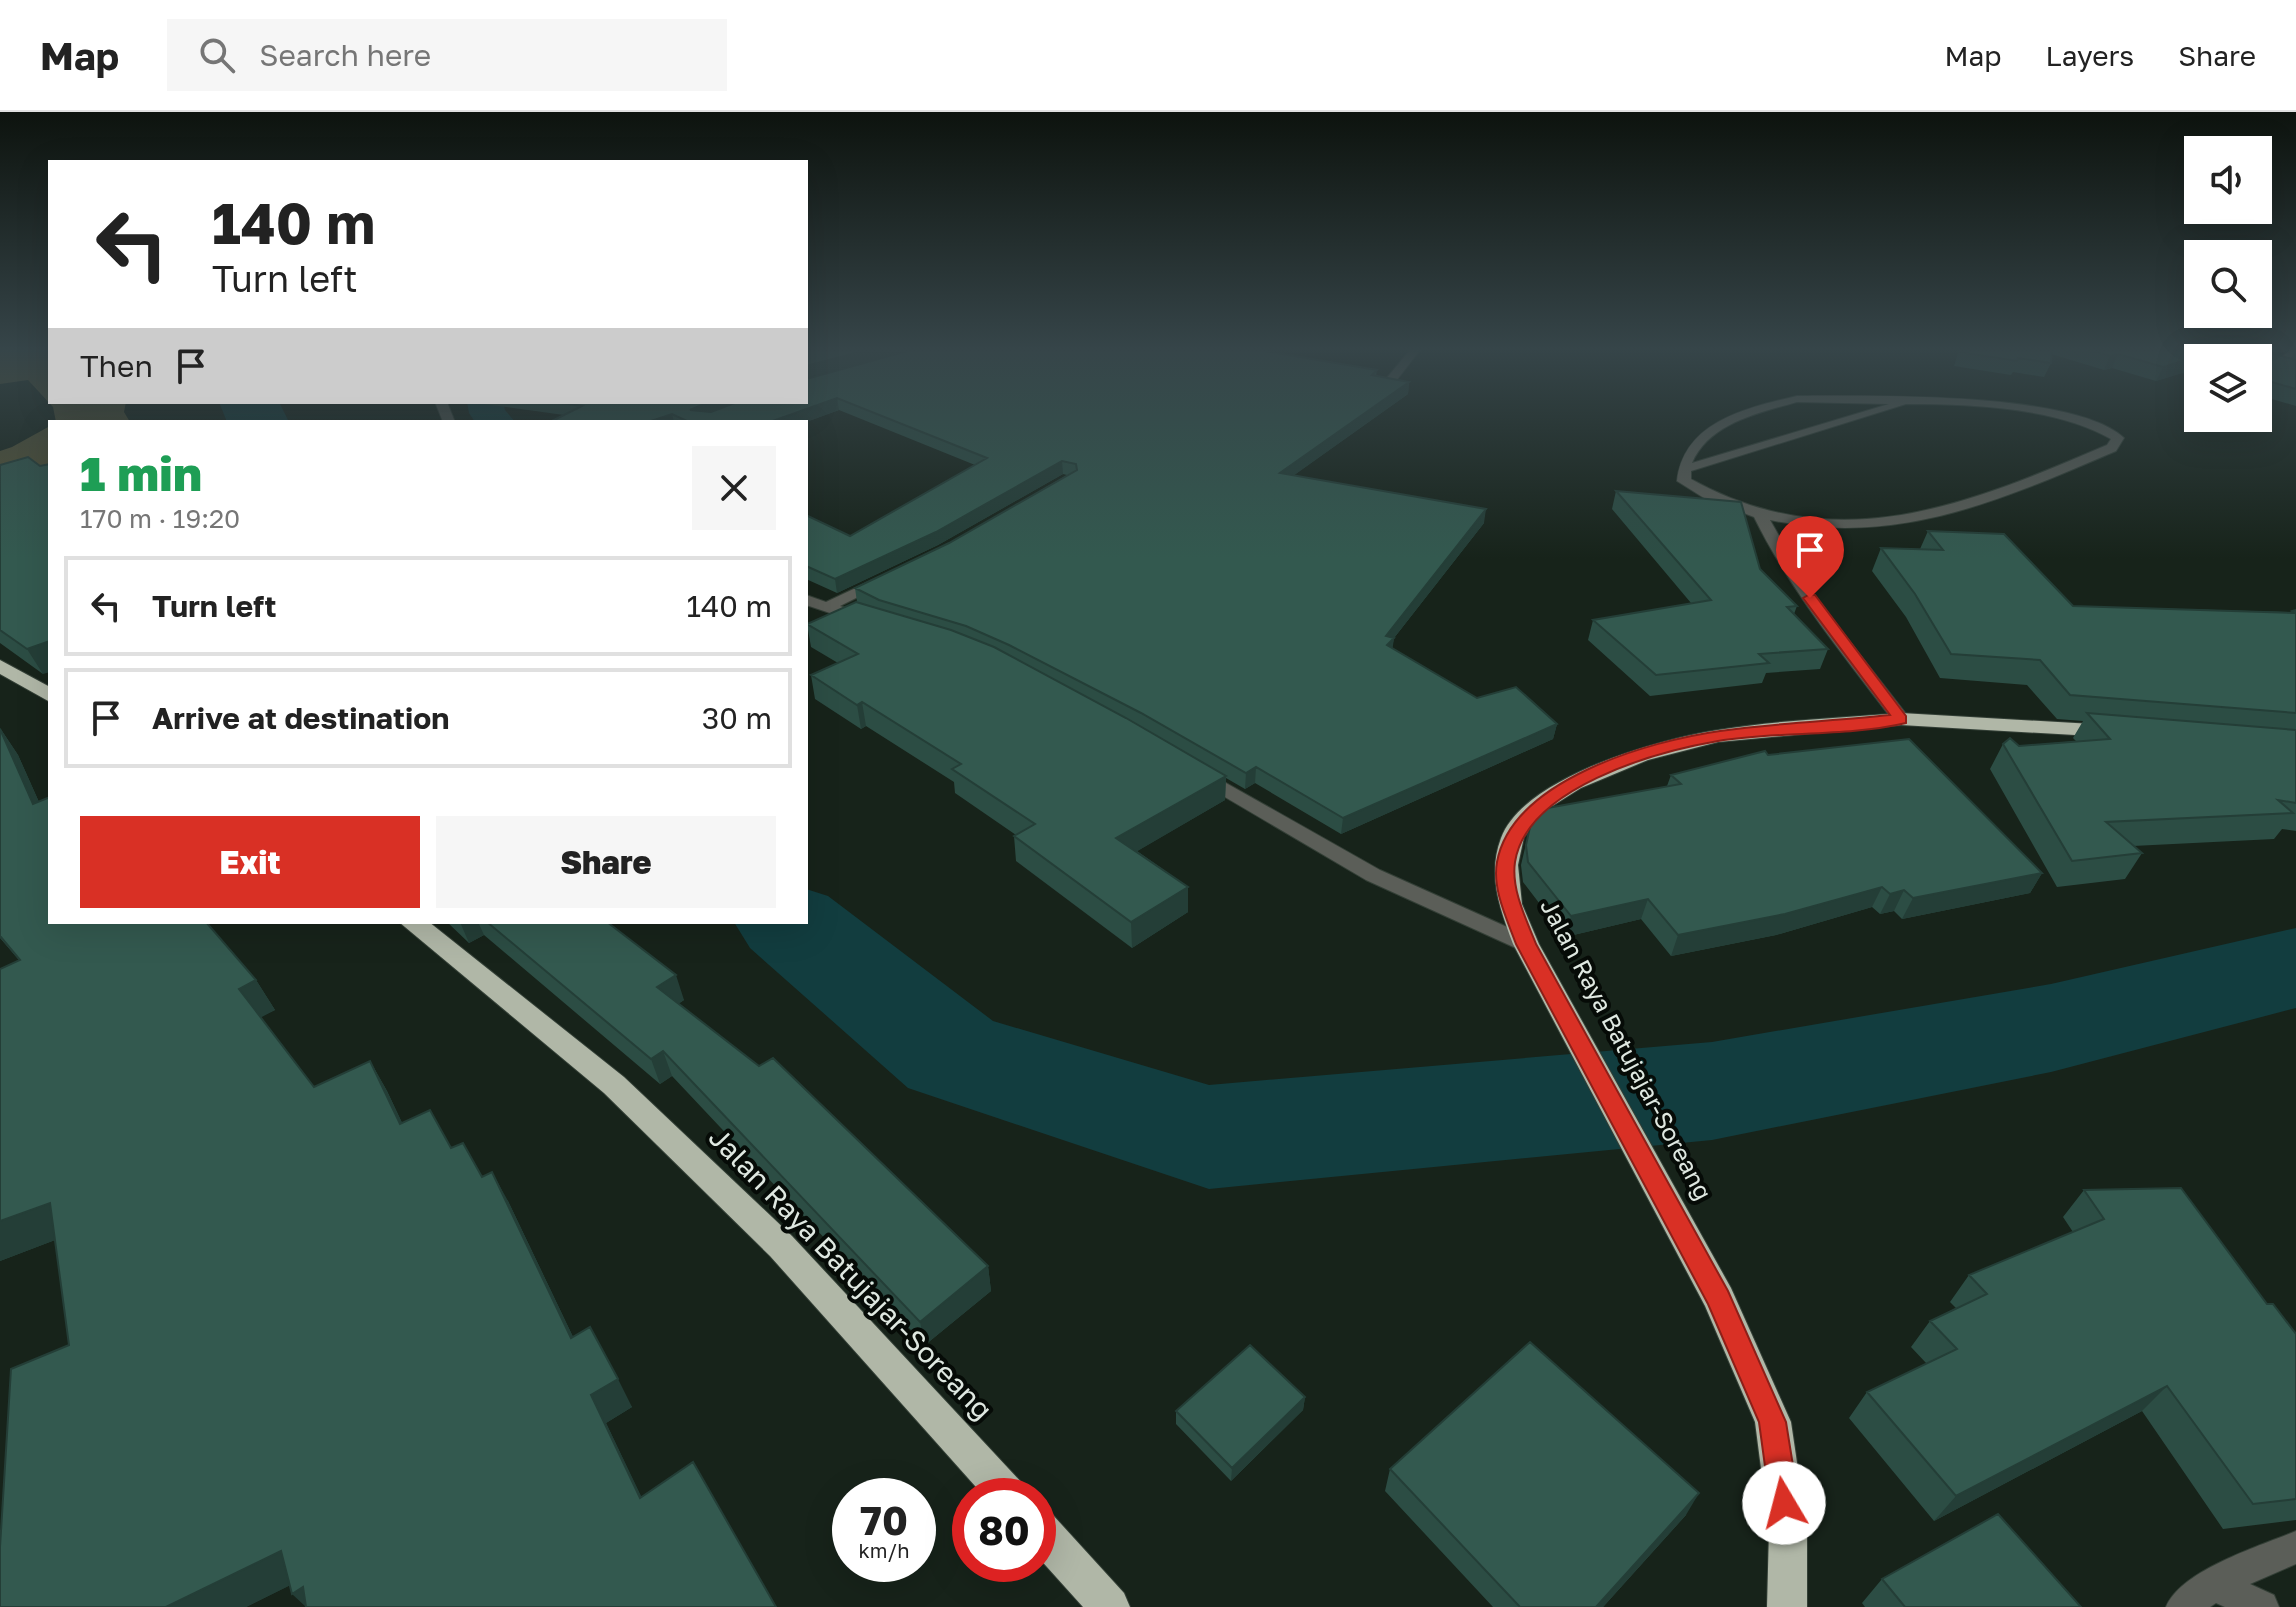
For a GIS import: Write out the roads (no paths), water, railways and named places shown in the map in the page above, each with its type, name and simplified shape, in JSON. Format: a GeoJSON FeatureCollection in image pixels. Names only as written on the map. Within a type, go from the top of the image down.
{"type":"FeatureCollection","features":[{"type":"Feature","properties":{"kind":"highway"},"geometry":{"type":"LineString","coordinates":[[4,672],[48,695]]}},
{"type":"Feature","properties":{"kind":"highway","name":"Jalan Raya Batujajar-Soreang"},"geometry":{"type":"LineString","coordinates":[[1787,1607],[1788,1530],[1773,1422],[1719,1299],[1526,944],[1510,904],[1506,865],[1513,836],[1538,805],[1573,783],[1640,755],[1718,736],[1901,719],[2135,733]]}},
{"type":"Feature","properties":{"kind":"highway","name":"Jalan Raya Batujajar-Soreang"},"geometry":{"type":"LineString","coordinates":[[414,924],[614,1085],[781,1246],[993,1478]]}},
{"type":"Feature","properties":{"kind":"highway"},"geometry":{"type":"LineString","coordinates":[[1056,1548],[1110,1607]]}},
{"type":"Feature","properties":{"kind":"street"},"geometry":{"type":"LineString","coordinates":[[1733,420],[1716,427],[1696,445],[1686,461],[1684,481],[1709,495],[1760,514],[1827,525],[1910,520],[1985,501],[2112,448],[2118,438],[2092,423],[2076,420]]}},
{"type":"Feature","properties":{"kind":"street"},"geometry":{"type":"LineString","coordinates":[[1686,469],[1850,420]]}},
{"type":"Feature","properties":{"kind":"street"},"geometry":{"type":"LineString","coordinates":[[1760,514],[1774,547],[1791,574],[1901,719]]}},
{"type":"Feature","properties":{"kind":"street"},"geometry":{"type":"LineString","coordinates":[[825,608],[888,576]]}},
{"type":"Feature","properties":{"kind":"street"},"geometry":{"type":"LineString","coordinates":[[808,601],[886,625]]}},
{"type":"Feature","properties":{"kind":"street"},"geometry":{"type":"LineString","coordinates":[[1187,766],[1373,875],[1526,944]]}},
{"type":"Feature","properties":{"kind":"street"},"geometry":{"type":"LineString","coordinates":[[2183,1607],[2213,1584],[2296,1547]]}},
{"type":"Feature","properties":{"kind":"street"},"geometry":{"type":"LineString","coordinates":[[2213,1584],[2262,1607]]}},
{"type":"Feature","properties":{"kind":"waterway"},"geometry":{"type":"LineString","coordinates":[[791,924],[951,1055],[1209,1137],[1712,1091],[2051,1028],[2296,968]]}}]}
